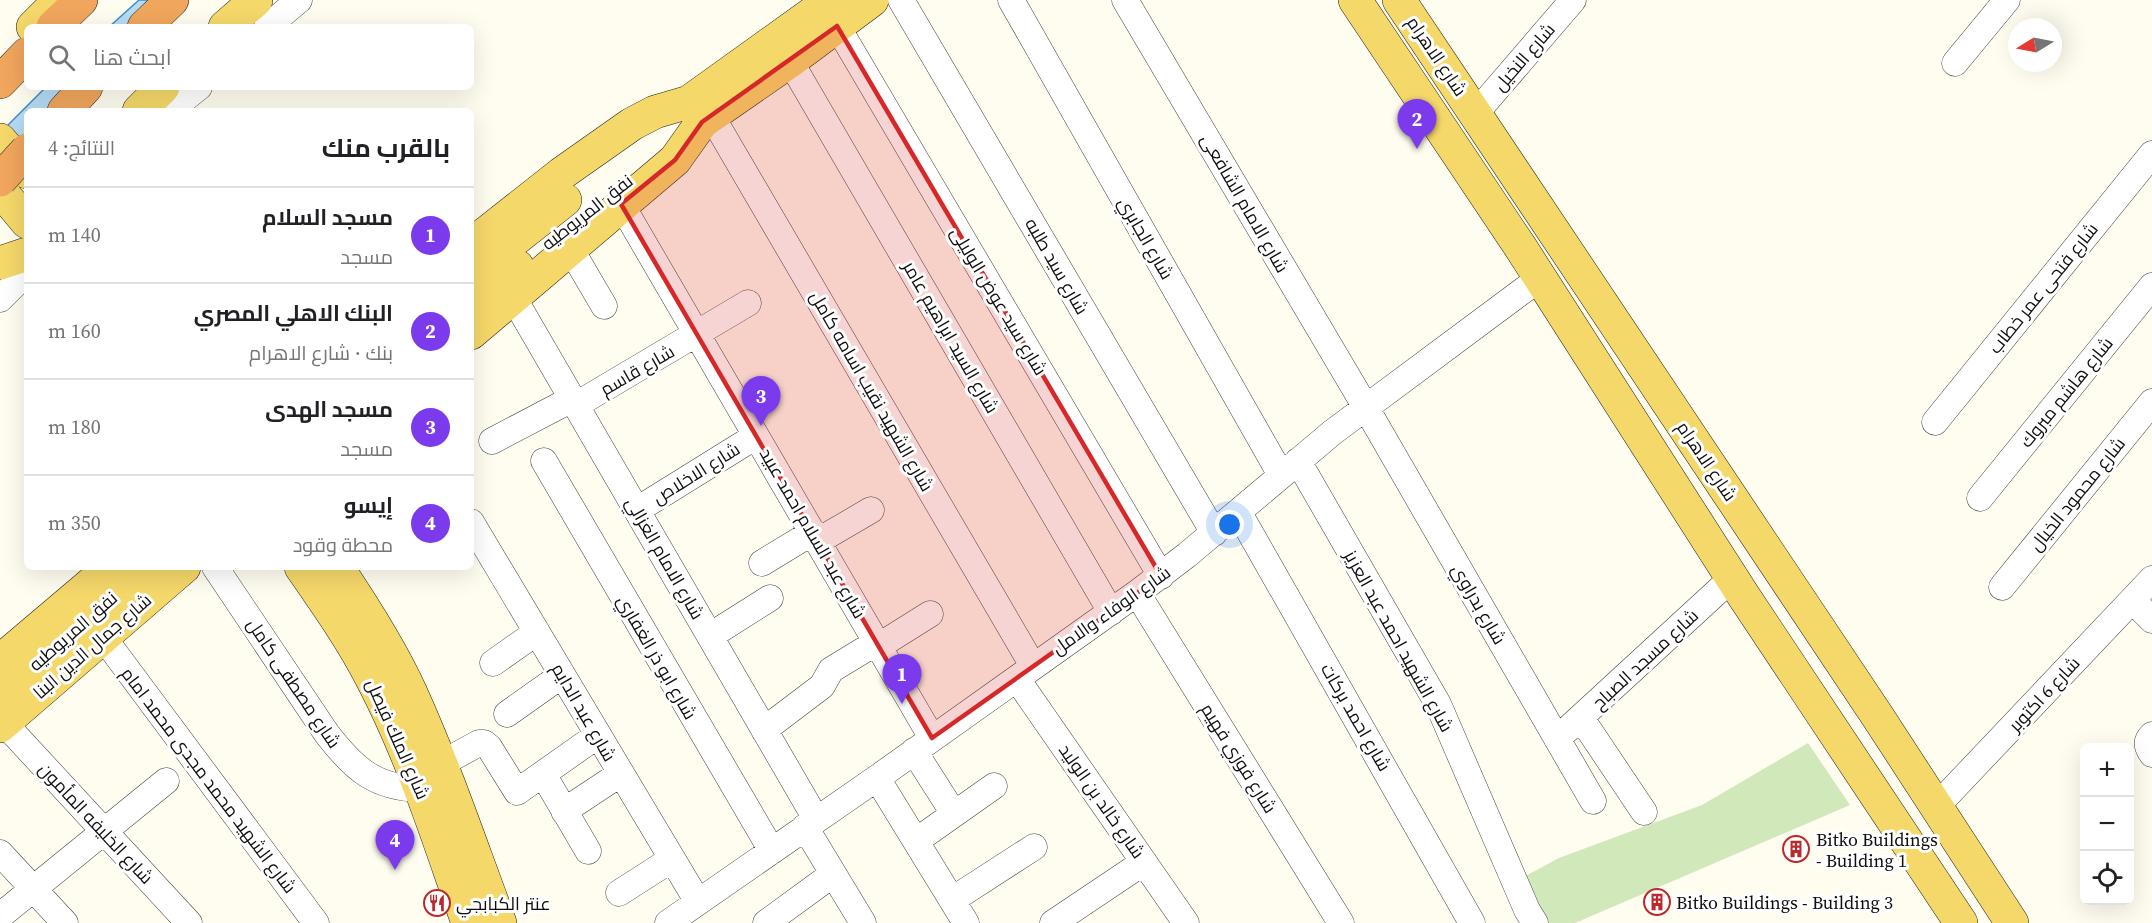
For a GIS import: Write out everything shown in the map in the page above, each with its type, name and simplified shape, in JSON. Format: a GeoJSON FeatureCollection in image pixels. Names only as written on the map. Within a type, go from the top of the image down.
{"type":"FeatureCollection","features":[{"type":"Feature","properties":{"kind":"highway"},"geometry":{"type":"LineString","coordinates":[[42,17],[81,0]]}},
{"type":"Feature","properties":{"kind":"highway"},"geometry":{"type":"LineString","coordinates":[[147,24],[172,0]]}},
{"type":"Feature","properties":{"kind":"highway"},"geometry":{"type":"LineString","coordinates":[[0,82],[24,57]]}},
{"type":"Feature","properties":{"kind":"highway"},"geometry":{"type":"LineString","coordinates":[[67,108],[83,90]]}},
{"type":"Feature","properties":{"kind":"main road"},"geometry":{"type":"LineString","coordinates":[[228,24],[255,0]]}},
{"type":"Feature","properties":{"kind":"main road"},"geometry":{"type":"LineString","coordinates":[[474,330],[675,160],[701,113],[834,13],[872,0]]}},
{"type":"Feature","properties":{"kind":"main road","name":"شارع الاهرام"},"geometry":{"type":"LineString","coordinates":[[1355,0],[1540,278],[1737,586],[1961,923]]}},
{"type":"Feature","properties":{"kind":"main road","name":"شارع الاهرام"},"geometry":{"type":"LineString","coordinates":[[1399,0],[1822,637],[1878,717],[1935,808],[2012,923]]}},
{"type":"Feature","properties":{"kind":"main road"},"geometry":{"type":"LineString","coordinates":[[474,243],[561,174],[632,124],[655,112],[701,113],[790,61],[834,13]]}},
{"type":"Feature","properties":{"kind":"main road"},"geometry":{"type":"LineString","coordinates":[[0,60],[24,35]]}},
{"type":"Feature","properties":{"kind":"main road"},"geometry":{"type":"LineString","coordinates":[[142,108],[160,90]]}},
{"type":"Feature","properties":{"kind":"main road","name":"نفق المريوطيه"},"geometry":{"type":"LineString","coordinates":[[474,271],[701,113]]}},
{"type":"Feature","properties":{"kind":"main road","name":"نفق المريوطيه"},"geometry":{"type":"LineString","coordinates":[[474,300],[701,113]]}},
{"type":"Feature","properties":{"kind":"main road"},"geometry":{"type":"LineString","coordinates":[[0,140],[24,212]]}},
{"type":"Feature","properties":{"kind":"main road"},"geometry":{"type":"LineString","coordinates":[[0,263],[24,255]]}},
{"type":"Feature","properties":{"kind":"main road"},"geometry":{"type":"LineString","coordinates":[[0,633],[72,570]]}},
{"type":"Feature","properties":{"kind":"main road","name":"نفق المريوطيه"},"geometry":{"type":"LineString","coordinates":[[0,661],[107,570]]}},
{"type":"Feature","properties":{"kind":"main road","name":"نفق المريوطيه"},"geometry":{"type":"LineString","coordinates":[[1,715],[142,570]]}},
{"type":"Feature","properties":{"kind":"main road","name":"شارع جمال الدين البنا"},"geometry":{"type":"LineString","coordinates":[[1,715],[103,637],[181,570]]}},
{"type":"Feature","properties":{"kind":"main road","name":"شارع الملك فيصل"},"geometry":{"type":"LineString","coordinates":[[302,570],[372,678],[431,776],[500,923]]}},
{"type":"Feature","properties":{"kind":"main road","name":"شارع الملك فيصل"},"geometry":{"type":"LineString","coordinates":[[339,570],[410,691],[468,923]]}},
{"type":"Feature","properties":{"kind":"main road"},"geometry":{"type":"LineString","coordinates":[[1737,586],[1755,596],[1766,592],[1776,584],[1781,573]]}},
{"type":"Feature","properties":{"kind":"main road"},"geometry":{"type":"LineString","coordinates":[[1788,662],[1788,652],[1793,642],[1802,636],[1812,634],[1822,637]]}},
{"type":"Feature","properties":{"kind":"street"},"geometry":{"type":"LineString","coordinates":[[271,24],[299,0]]}},
{"type":"Feature","properties":{"kind":"street","name":"شارع سيد طلبه"},"geometry":{"type":"LineString","coordinates":[[901,0],[1214,533]]}},
{"type":"Feature","properties":{"kind":"street","name":"شارع الجابري"},"geometry":{"type":"LineString","coordinates":[[1011,0],[1289,468]]}},
{"type":"Feature","properties":{"kind":"street","name":"شارع الامام الشافعى"},"geometry":{"type":"LineString","coordinates":[[1125,0],[1365,406]]}},
{"type":"Feature","properties":{"kind":"street","name":"شارع النخيل"},"geometry":{"type":"LineString","coordinates":[[1475,114],[1574,0]]}},
{"type":"Feature","properties":{"kind":"street"},"geometry":{"type":"LineString","coordinates":[[1955,63],[2007,0]]}},
{"type":"Feature","properties":{"kind":"street","name":"شارع سيد عوض الوليلى"},"geometry":{"type":"LineString","coordinates":[[834,13],[1161,576]]}},
{"type":"Feature","properties":{"kind":"street","name":"شارع السيد ابراهيم عامر"},"geometry":{"type":"LineString","coordinates":[[790,61],[1112,612]]}},
{"type":"Feature","properties":{"kind":"street"},"geometry":{"type":"LineString","coordinates":[[173,108],[195,90]]}},
{"type":"Feature","properties":{"kind":"street","name":"شارع الشهيد نقيب اسامه كامل"},"geometry":{"type":"LineString","coordinates":[[701,113],[1025,672]]}},
{"type":"Feature","properties":{"kind":"street","name":"شارع فتحى عمر خطاب"},"geometry":{"type":"LineString","coordinates":[[1935,422],[2152,154]]}},
{"type":"Feature","properties":{"kind":"street","name":"شارع عبد السلام احمد عبيد"},"geometry":{"type":"LineString","coordinates":[[621,204],[878,644],[954,814]]}},
{"type":"Feature","properties":{"kind":"street"},"geometry":{"type":"LineString","coordinates":[[570,248],[604,306]]}},
{"type":"Feature","properties":{"kind":"street"},"geometry":{"type":"LineString","coordinates":[[0,299],[24,275]]}},
{"type":"Feature","properties":{"kind":"street","name":"شارع الوفاء والامل"},"geometry":{"type":"LineString","coordinates":[[668,923],[1161,576],[1365,406],[1540,278]]}},
{"type":"Feature","properties":{"kind":"street","name":"شارع هاشم مبروك"},"geometry":{"type":"LineString","coordinates":[[1980,498],[2152,286]]}},
{"type":"Feature","properties":{"kind":"street","name":"شارع الامام الغزالي"},"geometry":{"type":"LineString","coordinates":[[513,297],[764,730],[811,823],[833,874],[863,923]]}},
{"type":"Feature","properties":{"kind":"street","name":"شارع قاسم"},"geometry":{"type":"LineString","coordinates":[[492,441],[574,402],[697,335],[748,303]]}},
{"type":"Feature","properties":{"kind":"street","name":"شارع بدراوي"},"geometry":{"type":"LineString","coordinates":[[1365,406],[1593,801]]}},
{"type":"Feature","properties":{"kind":"street","name":"شارع محمود الخيال"},"geometry":{"type":"LineString","coordinates":[[2001,587],[2150,410]]}},
{"type":"Feature","properties":{"kind":"street","name":"شارع الاخلاص"},"geometry":{"type":"LineString","coordinates":[[637,510],[756,436]]}},
{"type":"Feature","properties":{"kind":"street","name":"شارع ابو ذر الغفاري"},"geometry":{"type":"LineString","coordinates":[[544,461],[772,851]]}},
{"type":"Feature","properties":{"kind":"street","name":"شارع الشهيد احمد عبد العزيز"},"geometry":{"type":"LineString","coordinates":[[1289,468],[1438,704],[1527,910],[1535,923]]}},
{"type":"Feature","properties":{"kind":"street"},"geometry":{"type":"LineString","coordinates":[[762,563],[871,510]]}},
{"type":"Feature","properties":{"kind":"street","name":"شارع احمد بركات"},"geometry":{"type":"LineString","coordinates":[[1239,513],[1472,923]]}},
{"type":"Feature","properties":{"kind":"street","name":"شارع عبد الدايم"},"geometry":{"type":"LineString","coordinates":[[474,530],[698,902]]}},
{"type":"Feature","properties":{"kind":"street","name":"شارع مصطفى كامل"},"geometry":{"type":"LineString","coordinates":[[217,570],[344,756],[362,772],[382,783],[431,776]]}},
{"type":"Feature","properties":{"kind":"street","name":"شارع 6 اكتوبر"},"geometry":{"type":"LineString","coordinates":[[1935,808],[2152,579]]}},
{"type":"Feature","properties":{"kind":"street","name":"شارع مسجد الصباح"},"geometry":{"type":"LineString","coordinates":[[1557,739],[1737,586]]}},
{"type":"Feature","properties":{"kind":"street","name":"شارع فوزي فهيم"},"geometry":{"type":"LineString","coordinates":[[1137,593],[1341,923]]}},
{"type":"Feature","properties":{"kind":"street"},"geometry":{"type":"LineString","coordinates":[[710,636],[770,598]]}},
{"type":"Feature","properties":{"kind":"street"},"geometry":{"type":"LineString","coordinates":[[2132,600],[2152,620]]}},
{"type":"Feature","properties":{"kind":"street"},"geometry":{"type":"LineString","coordinates":[[764,730],[822,686],[831,670],[930,614]]}},
{"type":"Feature","properties":{"kind":"street"},"geometry":{"type":"LineString","coordinates":[[493,663],[537,632]]}},
{"type":"Feature","properties":{"kind":"street","name":"شارع الشهيد محمد مجدى محمد امام"},"geometry":{"type":"LineString","coordinates":[[103,637],[316,923]]}},
{"type":"Feature","properties":{"kind":"street","name":"شارع خالد بن الوليد"},"geometry":{"type":"LineString","coordinates":[[1025,672],[1144,862],[1186,923]]}},
{"type":"Feature","properties":{"kind":"street"},"geometry":{"type":"LineString","coordinates":[[507,714],[562,675]]}},
{"type":"Feature","properties":{"kind":"street","name":"شارع الخليفه المأمون"},"geometry":{"type":"LineString","coordinates":[[1,715],[189,923]]}},
{"type":"Feature","properties":{"kind":"street"},"geometry":{"type":"LineString","coordinates":[[1581,718],[1644,812]]}},
{"type":"Feature","properties":{"kind":"street"},"geometry":{"type":"LineString","coordinates":[[431,776],[479,743],[484,743],[489,747],[517,792],[598,735]]}},
{"type":"Feature","properties":{"kind":"street"},"geometry":{"type":"LineString","coordinates":[[2152,735],[2147,745],[2152,754]]}},
{"type":"Feature","properties":{"kind":"street"},"geometry":{"type":"LineString","coordinates":[[543,774],[588,851]]}},
{"type":"Feature","properties":{"kind":"street"},"geometry":{"type":"LineString","coordinates":[[564,811],[620,774]]}},
{"type":"Feature","properties":{"kind":"street"},"geometry":{"type":"LineString","coordinates":[[877,778],[966,923]]}},
{"type":"Feature","properties":{"kind":"street"},"geometry":{"type":"LineString","coordinates":[[0,916],[166,781]]}},
{"type":"Feature","properties":{"kind":"street"},"geometry":{"type":"LineString","coordinates":[[916,841],[994,786]]}},
{"type":"Feature","properties":{"kind":"street"},"geometry":{"type":"LineString","coordinates":[[952,900],[1034,847]]}},
{"type":"Feature","properties":{"kind":"street"},"geometry":{"type":"LineString","coordinates":[[0,853],[65,923]]}},
{"type":"Feature","properties":{"kind":"street"},"geometry":{"type":"LineString","coordinates":[[619,893],[672,859]]}},
{"type":"Feature","properties":{"kind":"street"},"geometry":{"type":"LineString","coordinates":[[1053,923],[1144,862]]}},
{"type":"Feature","properties":{"kind":"street"},"geometry":{"type":"LineString","coordinates":[[766,923],[833,874]]}},
{"type":"Feature","properties":{"kind":"highlighted area"},"geometry":{"type":"Polygon","coordinates":[[[837,26],[1161,576],[932,738],[621,204],[675,160],[702,122],[837,26]]]}},
{"type":"Feature","properties":{"kind":"green space"},"geometry":{"type":"Polygon","coordinates":[[[1808,743],[1850,805],[1575,923],[1543,923],[1520,879],[1559,858],[1702,805],[1808,743]]]}},
{"type":"Feature","properties":{"kind":"water"},"geometry":{"type":"Polygon","coordinates":[[[139,0],[175,0],[149,24],[112,24],[139,0]]]}},
{"type":"Feature","properties":{"kind":"water"},"geometry":{"type":"Polygon","coordinates":[[[43,90],[83,90],[66,108],[25,108],[43,90]]]}},
{"type":"Feature","properties":{"kind":"water"},"geometry":{"type":"Polygon","coordinates":[[[24,109],[24,145],[0,133],[24,109]]]}},
{"type":"Feature","properties":{"kind":"place","name":"البنك الاهلي المصري"},"geometry":{"type":"Point","coordinates":[1417,149]}},
{"type":"Feature","properties":{"kind":"place","name":"مسجد الهدى"},"geometry":{"type":"Point","coordinates":[761,426]}},
{"type":"Feature","properties":{"kind":"place","name":"مسجد السلام"},"geometry":{"type":"Point","coordinates":[902,704]}},
{"type":"Feature","properties":{"kind":"place","name":"Bitko Buildings - Building 1"},"geometry":{"type":"Point","coordinates":[1796,849]}},
{"type":"Feature","properties":{"kind":"place","name":"إيسو"},"geometry":{"type":"Point","coordinates":[395,870]}},
{"type":"Feature","properties":{"kind":"place","name":"Bitko Buildings - Building 3"},"geometry":{"type":"Point","coordinates":[1657,902]}},
{"type":"Feature","properties":{"kind":"place","name":"عنتر الكبابجي"},"geometry":{"type":"Point","coordinates":[437,903]}}]}
